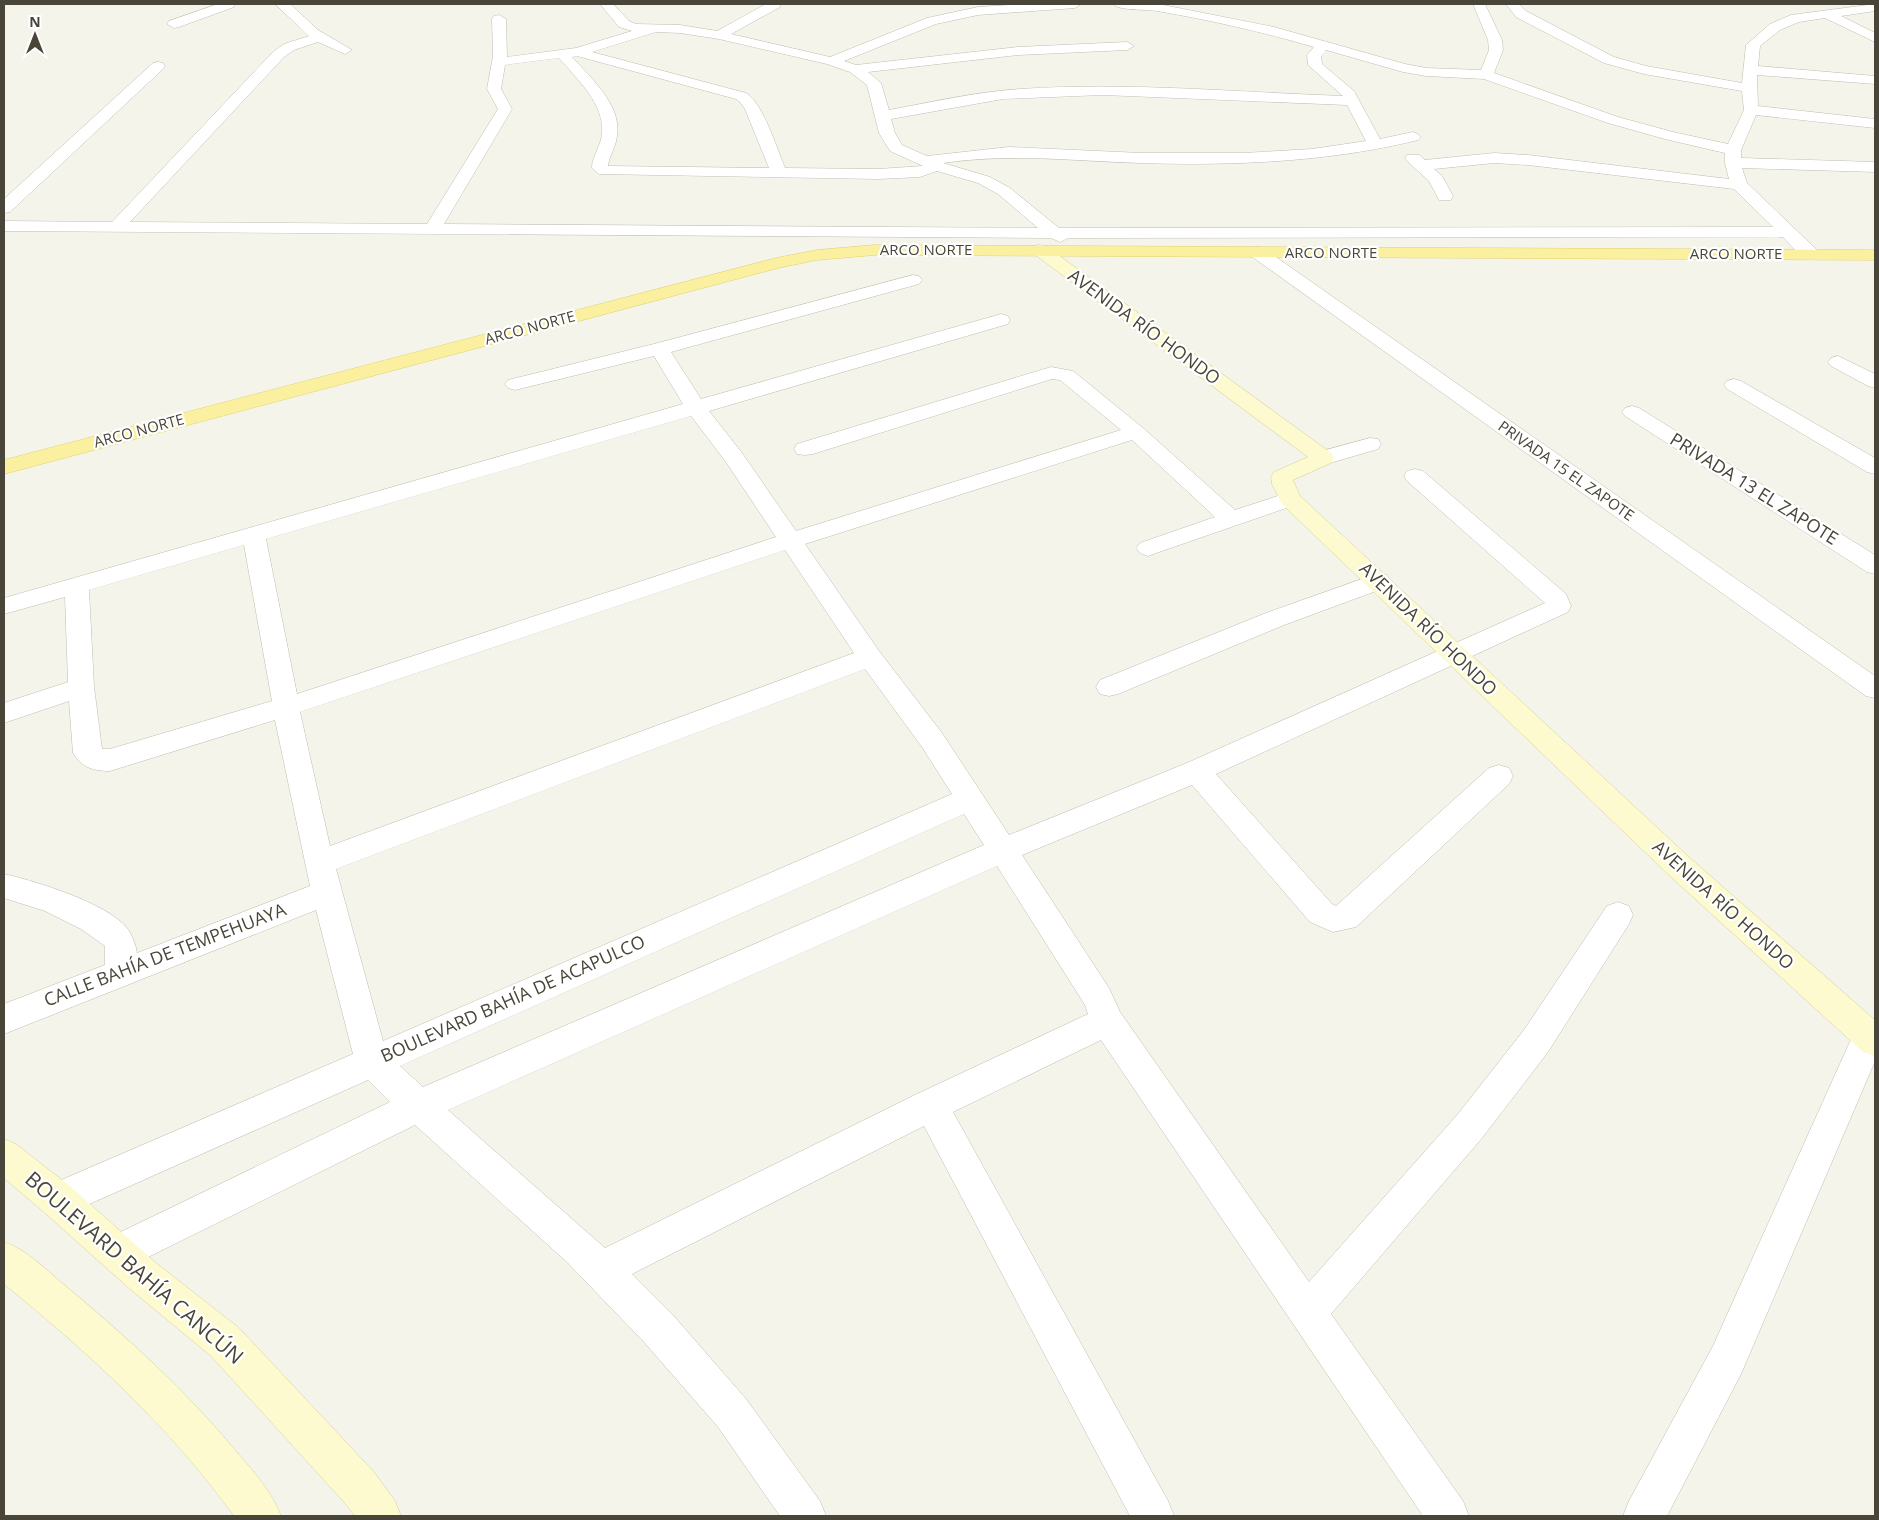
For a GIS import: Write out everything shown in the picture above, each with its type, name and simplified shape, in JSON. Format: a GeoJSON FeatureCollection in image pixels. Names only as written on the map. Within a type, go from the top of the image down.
{"type":"FeatureCollection","features":[{"type":"Feature","properties":{"kind":"main road","name":"ARCO NORTE"},"geometry":{"type":"LineString","coordinates":[[4,467],[776,263],[817,256],[875,250],[1048,242],[1074,250],[1875,255]]}},
{"type":"Feature","properties":{"kind":"main road","name":"AVENIDA RÍO HONDO"},"geometry":{"type":"LineString","coordinates":[[1048,242],[1323,458],[1282,477],[1282,484],[1290,499],[1681,868],[1872,1039]]}},
{"type":"Feature","properties":{"kind":"main road","name":"BOULEVARD BAHÍA CANCÚN"},"geometry":{"type":"LineString","coordinates":[[4,1156],[58,1200],[117,1253],[226,1342],[360,1487],[380,1516]]}},
{"type":"Feature","properties":{"kind":"main road"},"geometry":{"type":"LineString","coordinates":[[9,1270],[60,1305],[164,1402],[236,1482],[260,1516]]}},
{"type":"Feature","properties":{"kind":"street"},"geometry":{"type":"LineString","coordinates":[[174,24],[229,4]]}},
{"type":"Feature","properties":{"kind":"street"},"geometry":{"type":"LineString","coordinates":[[285,6],[307,4]]}},
{"type":"Feature","properties":{"kind":"street"},"geometry":{"type":"LineString","coordinates":[[606,4],[624,24],[634,28],[680,29],[719,35],[831,61],[855,69],[874,83],[887,133],[896,148],[931,164],[984,180],[1004,191],[1048,242]]}},
{"type":"Feature","properties":{"kind":"street"},"geometry":{"type":"LineString","coordinates":[[719,35],[775,4]]}},
{"type":"Feature","properties":{"kind":"street"},"geometry":{"type":"LineString","coordinates":[[831,61],[932,21],[978,11],[1075,4]]}},
{"type":"Feature","properties":{"kind":"street"},"geometry":{"type":"LineString","coordinates":[[1119,4],[1155,7],[1274,31],[1403,68],[1426,72],[1486,75],[1614,120],[1733,156],[1875,167]]}},
{"type":"Feature","properties":{"kind":"street"},"geometry":{"type":"LineString","coordinates":[[1479,4],[1496,40],[1496,50],[1486,75]]}},
{"type":"Feature","properties":{"kind":"street"},"geometry":{"type":"LineString","coordinates":[[1512,4],[1521,14],[1609,60],[1644,70],[1750,88]]}},
{"type":"Feature","properties":{"kind":"street"},"geometry":{"type":"LineString","coordinates":[[285,6],[295,13],[302,24],[319,37],[345,50]]}},
{"type":"Feature","properties":{"kind":"street"},"geometry":{"type":"LineString","coordinates":[[1812,254],[1786,232],[1739,185],[1733,156],[1752,110],[1750,88],[1753,45],[1775,27],[1796,18],[1875,7]]}},
{"type":"Feature","properties":{"kind":"street"},"geometry":{"type":"LineString","coordinates":[[1210,18],[1223,9]]}},
{"type":"Feature","properties":{"kind":"street"},"geometry":{"type":"LineString","coordinates":[[1827,14],[1875,38]]}},
{"type":"Feature","properties":{"kind":"street"},"geometry":{"type":"LineString","coordinates":[[432,230],[505,109],[494,89],[501,42],[499,19]]}},
{"type":"Feature","properties":{"kind":"street"},"geometry":{"type":"LineString","coordinates":[[498,62],[570,54],[655,28]]}},
{"type":"Feature","properties":{"kind":"street"},"geometry":{"type":"LineString","coordinates":[[116,227],[279,54],[289,47],[319,37]]}},
{"type":"Feature","properties":{"kind":"street"},"geometry":{"type":"LineString","coordinates":[[1324,45],[1314,55],[1315,64],[1350,94],[1376,146]]}},
{"type":"Feature","properties":{"kind":"street"},"geometry":{"type":"LineString","coordinates":[[855,69],[1018,51],[1127,46]]}},
{"type":"Feature","properties":{"kind":"street"},"geometry":{"type":"LineString","coordinates":[[570,54],[604,105],[610,121],[610,135],[600,168],[617,172],[908,174],[920,172],[931,164],[964,155],[1018,152],[1141,158],[1203,158],[1304,154],[1376,146],[1413,137]]}},
{"type":"Feature","properties":{"kind":"street"},"geometry":{"type":"LineString","coordinates":[[570,54],[697,83],[742,96],[752,109],[779,173]]}},
{"type":"Feature","properties":{"kind":"street"},"geometry":{"type":"LineString","coordinates":[[4,208],[158,66]]}},
{"type":"Feature","properties":{"kind":"street"},"geometry":{"type":"LineString","coordinates":[[1751,70],[1875,80]]}},
{"type":"Feature","properties":{"kind":"street"},"geometry":{"type":"LineString","coordinates":[[882,116],[964,100],[1048,92],[1145,92],[1353,101]]}},
{"type":"Feature","properties":{"kind":"street"},"geometry":{"type":"LineString","coordinates":[[1752,110],[1875,124]]}},
{"type":"Feature","properties":{"kind":"street"},"geometry":{"type":"LineString","coordinates":[[1392,142],[1422,165],[1436,179],[1445,196]]}},
{"type":"Feature","properties":{"kind":"street"},"geometry":{"type":"LineString","coordinates":[[1422,165],[1494,158],[1528,160],[1739,185]]}},
{"type":"Feature","properties":{"kind":"street"},"geometry":{"type":"LineString","coordinates":[[4,226],[432,230],[1048,242],[1786,232]]}},
{"type":"Feature","properties":{"kind":"street","name":"PRIVADA 15 EL ZAPOTE"},"geometry":{"type":"LineString","coordinates":[[1258,252],[1875,688]]}},
{"type":"Feature","properties":{"kind":"street"},"geometry":{"type":"LineString","coordinates":[[515,384],[659,349],[914,280]]}},
{"type":"Feature","properties":{"kind":"street"},"geometry":{"type":"LineString","coordinates":[[4,606],[1001,320]]}},
{"type":"Feature","properties":{"kind":"street"},"geometry":{"type":"LineString","coordinates":[[659,349],[696,408],[734,458],[870,657],[932,740],[1098,998],[1107,1021],[1448,1516]]}},
{"type":"Feature","properties":{"kind":"street"},"geometry":{"type":"LineString","coordinates":[[1838,362],[1875,382]]}},
{"type":"Feature","properties":{"kind":"street"},"geometry":{"type":"LineString","coordinates":[[805,449],[1051,373],[1058,373],[1066,375],[1136,432],[1231,519]]}},
{"type":"Feature","properties":{"kind":"street"},"geometry":{"type":"LineString","coordinates":[[1734,385],[1875,467]]}},
{"type":"Feature","properties":{"kind":"street","name":"PRIVADA 13 EL ZAPOTE"},"geometry":{"type":"LineString","coordinates":[[1632,412],[1875,566]]}},
{"type":"Feature","properties":{"kind":"street"},"geometry":{"type":"LineString","coordinates":[[77,584],[87,753],[96,760],[110,760],[286,707],[790,540],[1136,432]]}},
{"type":"Feature","properties":{"kind":"street"},"geometry":{"type":"LineString","coordinates":[[1323,458],[1370,444]]}},
{"type":"Feature","properties":{"kind":"street"},"geometry":{"type":"LineString","coordinates":[[117,1253],[418,1106],[1003,850],[1197,772],[1559,606],[1557,600],[1416,476]]}},
{"type":"Feature","properties":{"kind":"street"},"geometry":{"type":"LineString","coordinates":[[1148,548],[1290,499]]}},
{"type":"Feature","properties":{"kind":"street"},"geometry":{"type":"LineString","coordinates":[[254,535],[286,707],[323,877],[372,1061],[418,1106],[580,1249],[658,1328],[732,1413],[805,1516]]}},
{"type":"Feature","properties":{"kind":"street"},"geometry":{"type":"LineString","coordinates":[[1109,687],[1275,619],[1379,581]]}},
{"type":"Feature","properties":{"kind":"street","name":"CALLE BAHÍA DE TEMPEHUAYA"},"geometry":{"type":"LineString","coordinates":[[4,1019],[119,973],[323,877],[870,657]]}},
{"type":"Feature","properties":{"kind":"street"},"geometry":{"type":"LineString","coordinates":[[4,713],[82,687]]}},
{"type":"Feature","properties":{"kind":"street"},"geometry":{"type":"LineString","coordinates":[[1197,772],[1322,913],[1333,919],[1344,918],[1499,776]]}},
{"type":"Feature","properties":{"kind":"street","name":"BOULEVARD BAHÍA DE ACAPULCO"},"geometry":{"type":"LineString","coordinates":[[58,1200],[969,799]]}},
{"type":"Feature","properties":{"kind":"street"},"geometry":{"type":"LineString","coordinates":[[4,886],[50,899],[84,914],[115,937],[121,950],[122,959],[119,973]]}},
{"type":"Feature","properties":{"kind":"street"},"geometry":{"type":"LineString","coordinates":[[1308,1312],[1470,1126],[1536,1041],[1618,915]]}},
{"type":"Feature","properties":{"kind":"street"},"geometry":{"type":"LineString","coordinates":[[601,1270],[931,1105],[1107,1021]]}},
{"type":"Feature","properties":{"kind":"street"},"geometry":{"type":"LineString","coordinates":[[1644,1516],[1727,1360],[1872,1039]]}},
{"type":"Feature","properties":{"kind":"street"},"geometry":{"type":"LineString","coordinates":[[931,1105],[1151,1515]]}}]}
